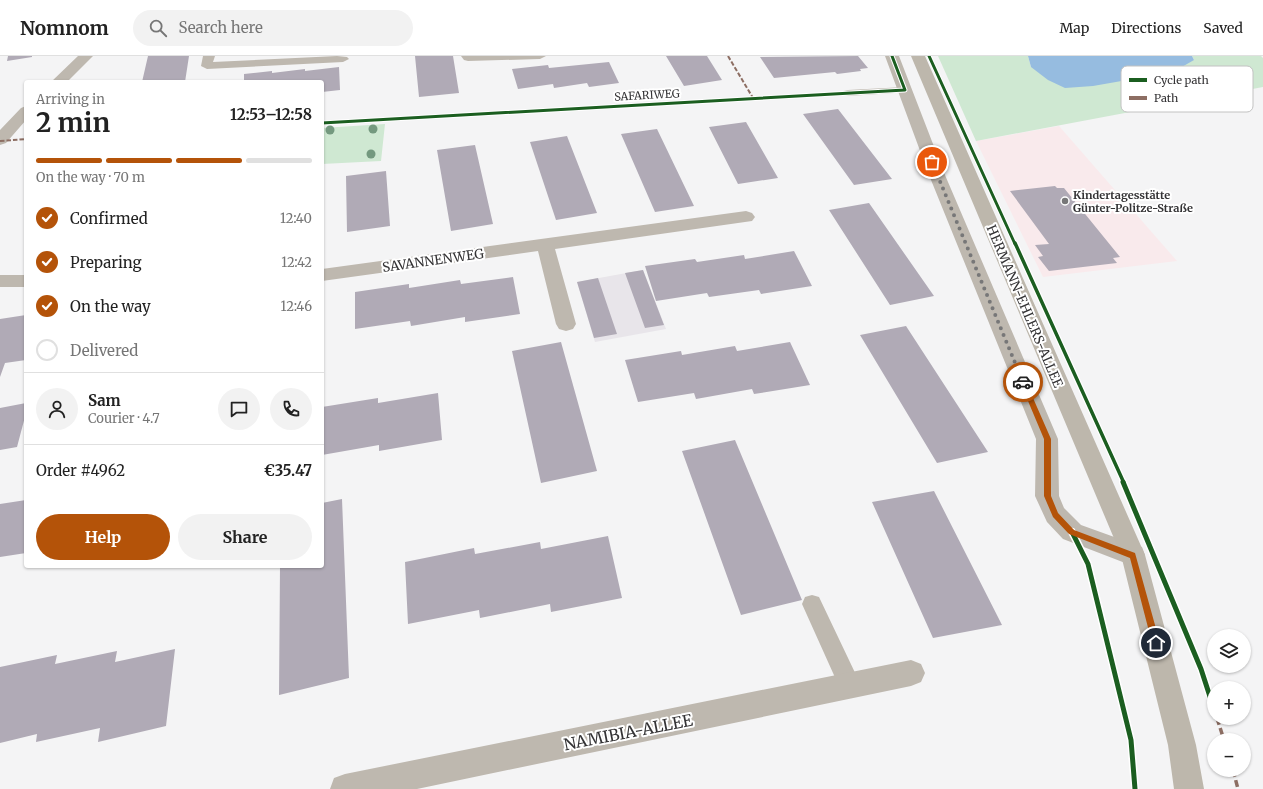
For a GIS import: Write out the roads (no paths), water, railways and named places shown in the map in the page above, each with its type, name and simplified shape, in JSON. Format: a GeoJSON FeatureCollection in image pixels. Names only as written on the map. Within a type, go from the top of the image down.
{"type":"FeatureCollection","features":[{"type":"Feature","properties":{"kind":"street"},"geometry":{"type":"LineString","coordinates":[[60,80],[86,56]]}},
{"type":"Feature","properties":{"kind":"street"},"geometry":{"type":"LineString","coordinates":[[892,56],[937,175],[1047,439],[1047,496],[1056,515],[1072,532],[1133,556]]}},
{"type":"Feature","properties":{"kind":"street","name":"HERMANN-EHLERS-ALLEE"},"geometry":{"type":"LineString","coordinates":[[918,56],[1133,556],[1182,745],[1189,789]]}},
{"type":"Feature","properties":{"kind":"street"},"geometry":{"type":"LineString","coordinates":[[0,140],[24,114]]}},
{"type":"Feature","properties":{"kind":"street","name":"SAVANNENWEG"},"geometry":{"type":"LineString","coordinates":[[324,275],[746,217]]}},
{"type":"Feature","properties":{"kind":"street"},"geometry":{"type":"LineString","coordinates":[[544,244],[566,324]]}},
{"type":"Feature","properties":{"kind":"street"},"geometry":{"type":"LineString","coordinates":[[0,281],[24,281]]}},
{"type":"Feature","properties":{"kind":"street","name":"NAMIBIA-ALLEE"},"geometry":{"type":"LineString","coordinates":[[345,789],[433,780],[911,673]]}},
{"type":"Feature","properties":{"kind":"lane"},"geometry":{"type":"LineString","coordinates":[[209,56],[207,66],[343,59]]}},
{"type":"Feature","properties":{"kind":"lane"},"geometry":{"type":"LineString","coordinates":[[467,56],[468,58],[540,56]]}},
{"type":"Feature","properties":{"kind":"lane"},"geometry":{"type":"LineString","coordinates":[[848,93],[905,90]]}},
{"type":"Feature","properties":{"kind":"lane"},"geometry":{"type":"LineString","coordinates":[[812,604],[850,686]]}},
{"type":"Feature","properties":{"kind":"water"},"geometry":{"type":"Polygon","coordinates":[[[1028,56],[1192,56],[1194,60],[1184,66],[1121,66],[1121,81],[1093,86],[1065,88],[1048,80],[1031,67],[1028,56]]]}},
{"type":"Feature","properties":{"kind":"place","name":"Kindertagesstätte Günter-Politze-Straße"},"geometry":{"type":"Point","coordinates":[1065,201]}}]}
